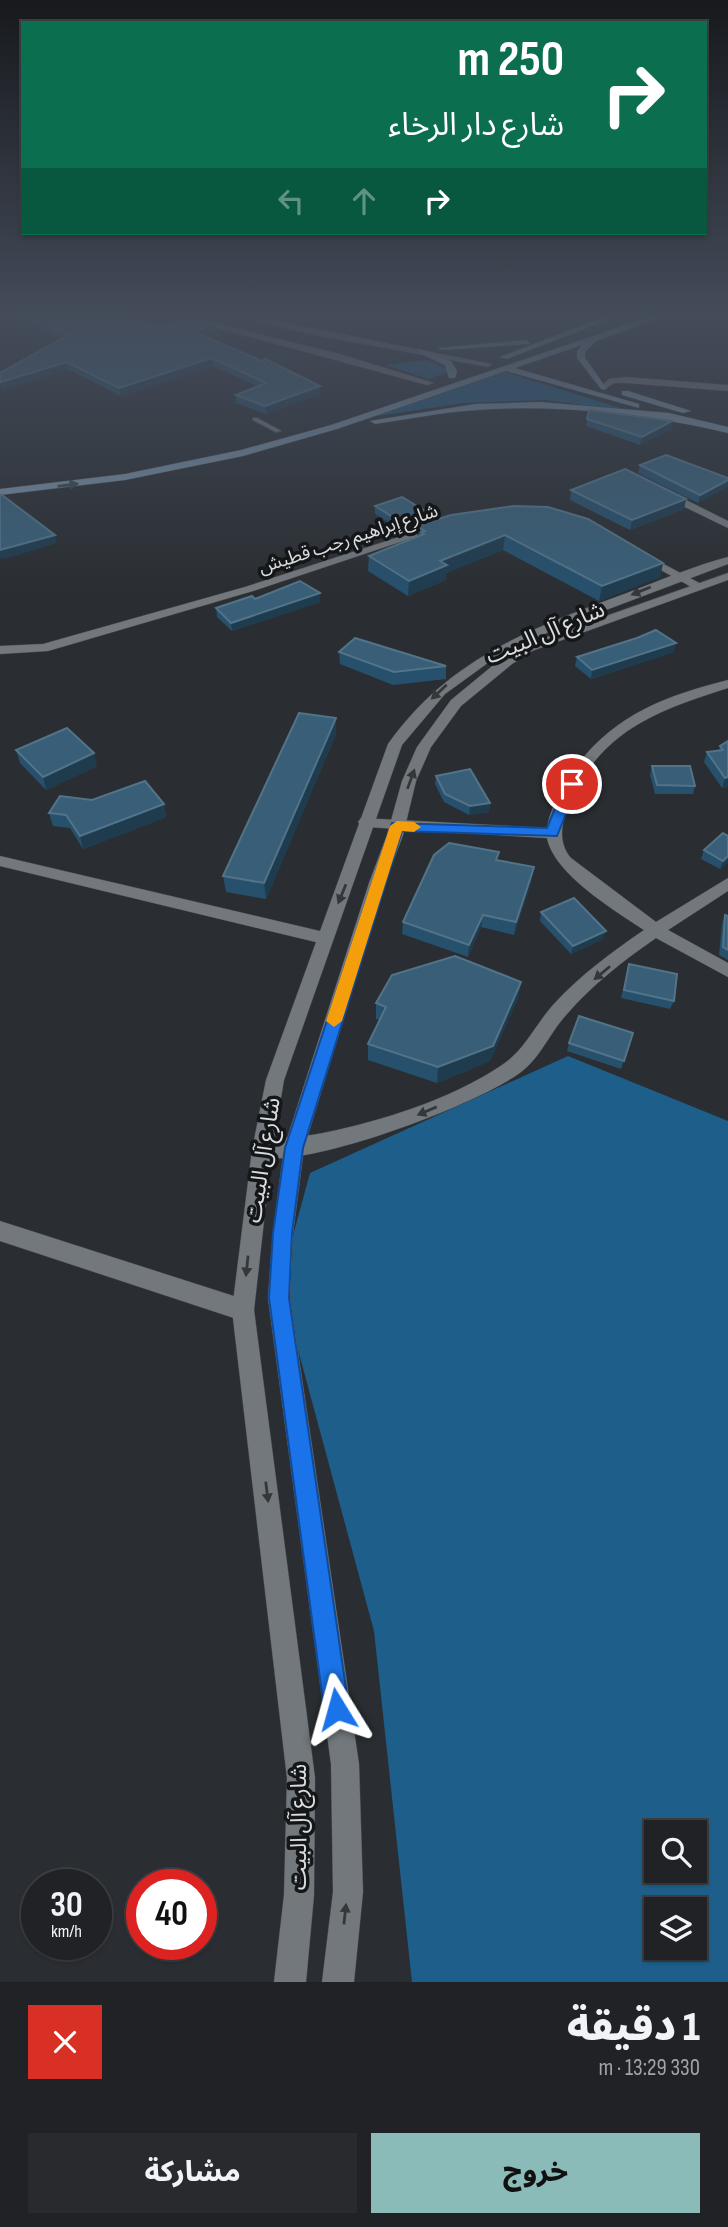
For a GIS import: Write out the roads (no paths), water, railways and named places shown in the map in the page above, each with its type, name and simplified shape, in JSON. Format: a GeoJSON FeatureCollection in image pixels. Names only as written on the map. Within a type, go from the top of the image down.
{"type":"FeatureCollection","features":[{"type":"Feature","properties":{"kind":"main road"},"geometry":{"type":"LineString","coordinates":[[344,411],[355,407]]}},
{"type":"Feature","properties":{"kind":"main road"},"geometry":{"type":"LineString","coordinates":[[0,492],[184,467],[334,427],[386,407]]}},
{"type":"Feature","properties":{"kind":"main road"},"geometry":{"type":"LineString","coordinates":[[334,427],[485,407]]}},
{"type":"Feature","properties":{"kind":"main road"},"geometry":{"type":"LineString","coordinates":[[581,407],[680,419]]}},
{"type":"Feature","properties":{"kind":"main road"},"geometry":{"type":"LineString","coordinates":[[644,407],[728,430]]}},
{"type":"Feature","properties":{"kind":"main road"},"geometry":{"type":"LineString","coordinates":[[679,407],[728,421]]}},
{"type":"Feature","properties":{"kind":"main road"},"geometry":{"type":"LineString","coordinates":[[0,482],[168,459],[291,427]]}},
{"type":"Feature","properties":{"kind":"street"},"geometry":{"type":"LineString","coordinates":[[654,488],[728,525]]}},
{"type":"Feature","properties":{"kind":"street","name":"شارع إبراهيم رجب قطيش"},"geometry":{"type":"LineString","coordinates":[[0,650],[44,648],[249,589],[457,522]]}},
{"type":"Feature","properties":{"kind":"street"},"geometry":{"type":"LineString","coordinates":[[634,552],[699,587]]}},
{"type":"Feature","properties":{"kind":"street","name":"شارع آل البيت"},"geometry":{"type":"LineString","coordinates":[[290,1982],[299,1895],[301,1778],[243,1310],[262,1150],[275,1080],[395,744],[422,708],[467,667],[501,646],[679,576],[728,560]]}},
{"type":"Feature","properties":{"kind":"street","name":"شارع آل البيت"},"geometry":{"type":"LineString","coordinates":[[338,1982],[348,1892],[345,1764],[279,1298],[283,1233],[294,1148],[409,781],[424,747],[444,716],[471,688],[528,648],[728,576]]}},
{"type":"Feature","properties":{"kind":"street"},"geometry":{"type":"LineString","coordinates":[[728,684],[636,716],[609,735],[581,768],[563,801],[552,833],[559,855],[674,943],[728,971]]}},
{"type":"Feature","properties":{"kind":"street"},"geometry":{"type":"LineString","coordinates":[[366,822],[397,826],[552,833]]}},
{"type":"Feature","properties":{"kind":"street"},"geometry":{"type":"LineString","coordinates":[[0,861],[324,938]]}},
{"type":"Feature","properties":{"kind":"street"},"geometry":{"type":"LineString","coordinates":[[262,1150],[294,1148],[397,1124],[496,1079],[519,1063],[572,998],[654,929],[728,884]]}},
{"type":"Feature","properties":{"kind":"street"},"geometry":{"type":"LineString","coordinates":[[0,1231],[243,1310]]}},
{"type":"Feature","properties":{"kind":"lane"},"geometry":{"type":"LineString","coordinates":[[255,419],[278,431]]}}]}
